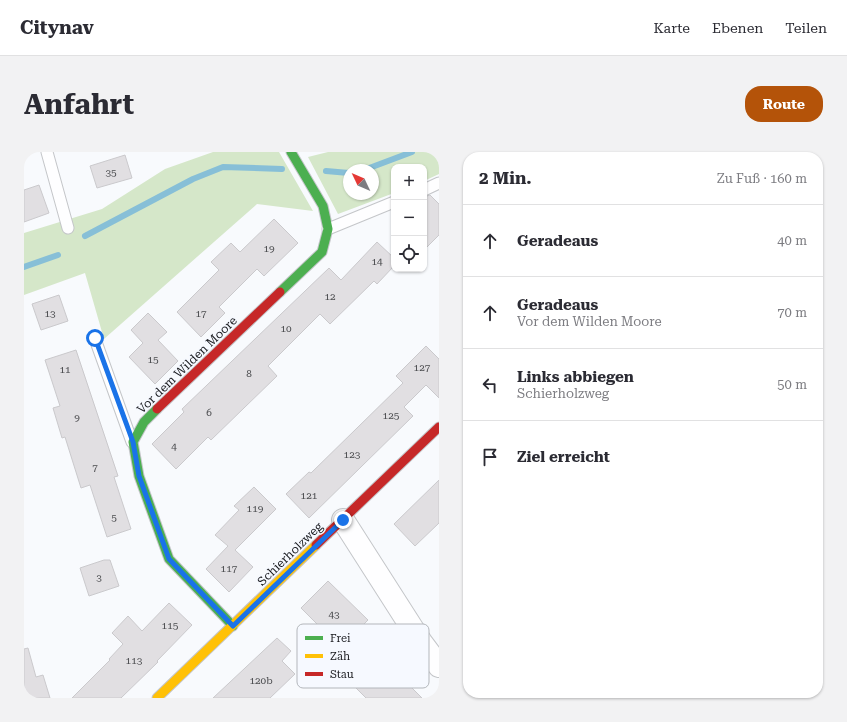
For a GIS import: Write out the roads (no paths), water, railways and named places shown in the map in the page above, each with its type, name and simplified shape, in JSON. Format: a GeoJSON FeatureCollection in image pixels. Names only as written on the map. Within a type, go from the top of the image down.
{"type":"FeatureCollection","features":[{"type":"Feature","properties":{"kind":"street","name":"Vor dem Wilden Moore"},"geometry":{"type":"LineString","coordinates":[[133,442],[144,422],[322,252],[328,229],[323,206],[291,152]]}},
{"type":"Feature","properties":{"kind":"street","name":"Schierholzweg"},"geometry":{"type":"LineString","coordinates":[[157,698],[439,427]]}},
{"type":"Feature","properties":{"kind":"street"},"geometry":{"type":"LineString","coordinates":[[133,442],[139,476],[169,559],[233,626]]}},
{"type":"Feature","properties":{"kind":"street"},"geometry":{"type":"LineString","coordinates":[[343,520],[409,624]]}},
{"type":"Feature","properties":{"kind":"street"},"geometry":{"type":"LineString","coordinates":[[429,653],[439,666]]}},
{"type":"Feature","properties":{"kind":"lane"},"geometry":{"type":"LineString","coordinates":[[47,152],[68,228]]}},
{"type":"Feature","properties":{"kind":"lane"},"geometry":{"type":"LineString","coordinates":[[427,189],[439,183]]}},
{"type":"Feature","properties":{"kind":"lane"},"geometry":{"type":"LineString","coordinates":[[328,229],[391,203]]}},
{"type":"Feature","properties":{"kind":"lane"},"geometry":{"type":"LineString","coordinates":[[95,338],[133,442]]}},
{"type":"Feature","properties":{"kind":"waterway"},"geometry":{"type":"LineString","coordinates":[[379,164],[412,152]]}},
{"type":"Feature","properties":{"kind":"waterway"},"geometry":{"type":"LineString","coordinates":[[85,236],[193,179],[223,167],[282,169]]}},
{"type":"Feature","properties":{"kind":"waterway"},"geometry":{"type":"LineString","coordinates":[[326,171],[343,172]]}},
{"type":"Feature","properties":{"kind":"waterway"},"geometry":{"type":"LineString","coordinates":[[24,267],[58,255]]}}]}
